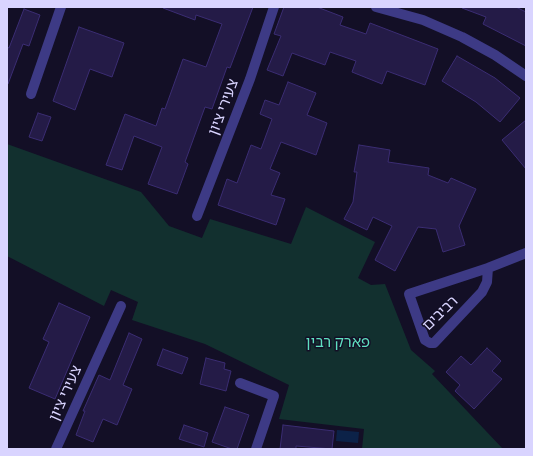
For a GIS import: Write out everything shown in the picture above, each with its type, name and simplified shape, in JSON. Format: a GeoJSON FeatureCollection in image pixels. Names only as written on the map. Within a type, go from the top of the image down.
{"type":"FeatureCollection","features":[{"type":"Feature","properties":{"kind":"street"},"geometry":{"type":"LineString","coordinates":[[31,94],[61,7]]}},
{"type":"Feature","properties":{"kind":"street","name":"צעירי ציון"},"geometry":{"type":"LineString","coordinates":[[197,216],[250,79],[274,7]]}},
{"type":"Feature","properties":{"kind":"street"},"geometry":{"type":"LineString","coordinates":[[376,7],[423,20],[494,55],[526,76]]}},
{"type":"Feature","properties":{"kind":"street","name":"רביבים"},"geometry":{"type":"LineString","coordinates":[[488,268],[487,282],[482,292],[434,343],[430,343],[425,340],[409,294],[488,268],[526,253]]}},
{"type":"Feature","properties":{"kind":"street","name":"צעירי ציון"},"geometry":{"type":"LineString","coordinates":[[56,449],[121,306]]}},
{"type":"Feature","properties":{"kind":"street"},"geometry":{"type":"LineString","coordinates":[[240,383],[274,396],[256,449]]}},
{"type":"Feature","properties":{"kind":"green space","name":"פארק רבין"},"geometry":{"type":"Polygon","coordinates":[[[7,144],[141,192],[169,226],[202,238],[210,219],[291,244],[306,207],[375,242],[358,278],[371,285],[385,284],[411,350],[435,371],[432,374],[503,449],[362,449],[364,429],[279,419],[289,385],[205,344],[132,320],[138,302],[111,290],[104,306],[7,256],[7,144]]]}},
{"type":"Feature","properties":{"kind":"water"},"geometry":{"type":"Polygon","coordinates":[[[337,430],[359,432],[358,443],[336,441],[337,430]]]}},
{"type":"Feature","properties":{"kind":"building"},"geometry":{"type":"Polygon","coordinates":[[[163,7],[253,7],[230,68],[227,67],[212,109],[205,107],[185,162],[188,164],[177,194],[148,184],[162,147],[134,136],[122,170],[106,165],[125,114],[156,126],[162,108],[165,109],[183,59],[206,67],[222,24],[196,15],[195,20],[163,7]]]}},
{"type":"Feature","properties":{"kind":"building"},"geometry":{"type":"Polygon","coordinates":[[[284,7],[317,7],[343,17],[340,25],[366,34],[370,23],[438,49],[425,85],[387,71],[382,84],[352,72],[356,61],[330,52],[325,65],[292,53],[283,76],[267,70],[281,36],[274,34],[284,7]]]}},
{"type":"Feature","properties":{"kind":"building"},"geometry":{"type":"Polygon","coordinates":[[[462,7],[516,7],[526,12],[526,46],[483,24],[486,17],[462,7]]]}},
{"type":"Feature","properties":{"kind":"building"},"geometry":{"type":"Polygon","coordinates":[[[24,9],[40,15],[29,46],[23,44],[8,84],[7,47],[9,48],[24,9]]]}},
{"type":"Feature","properties":{"kind":"building"},"geometry":{"type":"Polygon","coordinates":[[[79,27],[124,43],[112,77],[90,69],[75,110],[53,101],[79,27]]]}},
{"type":"Feature","properties":{"kind":"building"},"geometry":{"type":"Polygon","coordinates":[[[457,56],[495,78],[520,98],[500,122],[476,102],[442,81],[457,56]]]}},
{"type":"Feature","properties":{"kind":"building"},"geometry":{"type":"Polygon","coordinates":[[[288,82],[316,93],[307,115],[327,123],[316,155],[281,142],[270,169],[280,173],[271,195],[285,199],[276,225],[218,205],[227,179],[237,183],[251,145],[261,149],[272,119],[260,114],[265,100],[279,105],[288,82]]]}},
{"type":"Feature","properties":{"kind":"building"},"geometry":{"type":"Polygon","coordinates":[[[38,113],[51,117],[42,141],[29,137],[38,113]]]}},
{"type":"Feature","properties":{"kind":"building"},"geometry":{"type":"Polygon","coordinates":[[[526,120],[526,169],[502,140],[526,120]]]}},
{"type":"Feature","properties":{"kind":"building"},"geometry":{"type":"Polygon","coordinates":[[[359,145],[390,150],[388,162],[429,168],[428,175],[448,183],[451,178],[476,189],[459,226],[465,245],[443,252],[436,229],[418,227],[395,271],[375,260],[392,226],[373,217],[367,230],[344,219],[353,202],[357,172],[354,172],[359,145]]]}},
{"type":"Feature","properties":{"kind":"building"},"geometry":{"type":"Polygon","coordinates":[[[59,303],[90,317],[55,399],[29,388],[49,342],[43,339],[59,303]]]}},
{"type":"Feature","properties":{"kind":"building"},"geometry":{"type":"Polygon","coordinates":[[[129,333],[142,339],[123,385],[132,389],[117,425],[103,419],[93,442],[76,435],[85,411],[83,411],[99,375],[110,380],[129,333]]]}},
{"type":"Feature","properties":{"kind":"building"},"geometry":{"type":"Polygon","coordinates":[[[487,348],[501,361],[492,371],[502,379],[474,409],[455,391],[460,385],[446,372],[461,356],[471,365],[487,348]]]}},
{"type":"Feature","properties":{"kind":"building"},"geometry":{"type":"Polygon","coordinates":[[[163,349],[188,358],[182,374],[157,365],[163,349]]]}},
{"type":"Feature","properties":{"kind":"building"},"geometry":{"type":"Polygon","coordinates":[[[206,358],[225,363],[224,369],[231,371],[226,391],[200,384],[206,358]]]}},
{"type":"Feature","properties":{"kind":"building"},"geometry":{"type":"Polygon","coordinates":[[[225,407],[249,415],[237,449],[232,449],[212,442],[225,407]]]}},
{"type":"Feature","properties":{"kind":"building"},"geometry":{"type":"Polygon","coordinates":[[[184,425],[208,433],[204,447],[179,439],[184,425]]]}},
{"type":"Feature","properties":{"kind":"building"},"geometry":{"type":"Polygon","coordinates":[[[283,425],[334,431],[332,449],[296,446],[296,449],[280,449],[283,425]]]}}]}
